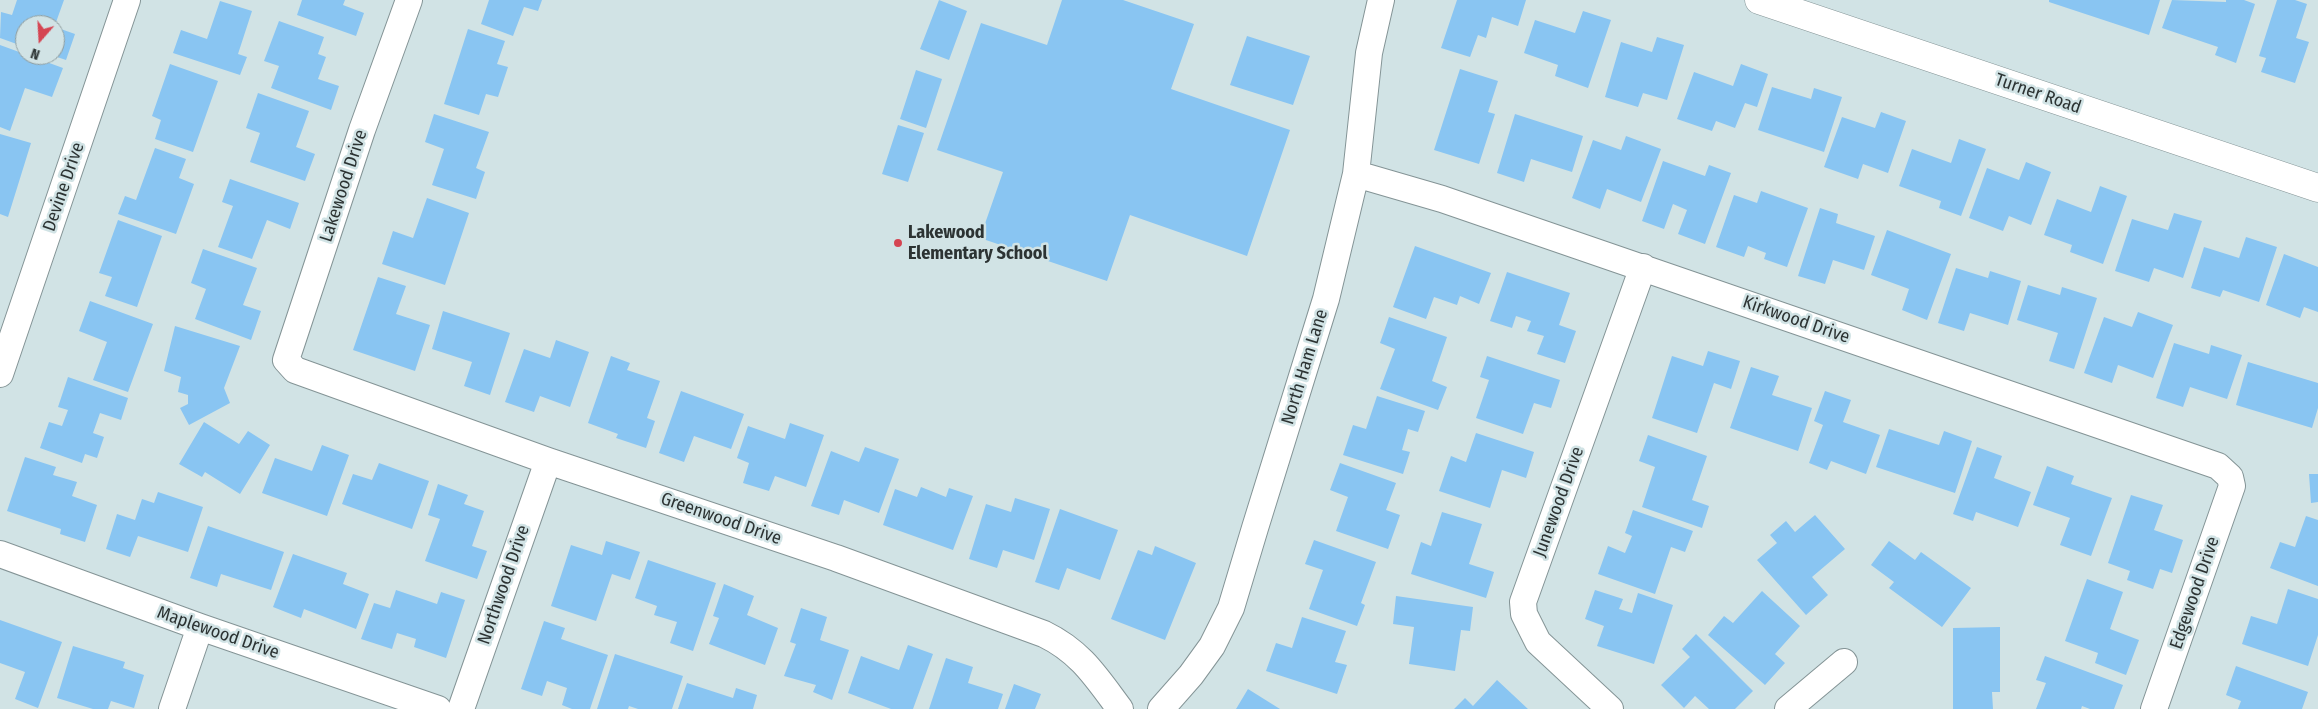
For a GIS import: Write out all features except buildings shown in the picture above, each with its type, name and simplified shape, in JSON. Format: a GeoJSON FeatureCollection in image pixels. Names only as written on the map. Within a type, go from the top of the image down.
{"type":"FeatureCollection","features":[{"type":"Feature","properties":{"kind":"main road","name":"Turner Road"},"geometry":{"type":"LineString","coordinates":[[1759,0],[2318,188]]}},
{"type":"Feature","properties":{"kind":"street","name":"Devine Drive"},"geometry":{"type":"LineString","coordinates":[[0,374],[127,0]]}},
{"type":"Feature","properties":{"kind":"street","name":"Lakewood Drive"},"geometry":{"type":"LineString","coordinates":[[294,370],[286,360],[362,130],[409,0]]}},
{"type":"Feature","properties":{"kind":"street","name":"North Ham Lane"},"geometry":{"type":"LineString","coordinates":[[1161,709],[1191,675],[1212,646],[1231,608],[1326,299],[1356,174],[1369,53],[1382,0]]}},
{"type":"Feature","properties":{"kind":"street","name":"Kirkwood Drive"},"geometry":{"type":"LineString","coordinates":[[1356,174],[1442,199],[2218,466],[2230,477]]}},
{"type":"Feature","properties":{"kind":"street","name":"Junewood Drive"},"geometry":{"type":"LineString","coordinates":[[1610,709],[1538,642],[1524,614],[1523,602],[1643,268]]}},
{"type":"Feature","properties":{"kind":"street","name":"Greenwood Drive"},"geometry":{"type":"LineString","coordinates":[[294,370],[548,461],[836,558],[1044,634],[1063,643],[1085,662],[1120,709]]}},
{"type":"Feature","properties":{"kind":"street","name":"Northwood Drive"},"geometry":{"type":"LineString","coordinates":[[461,709],[548,461]]}},
{"type":"Feature","properties":{"kind":"street","name":"Edgewood Drive"},"geometry":{"type":"LineString","coordinates":[[2154,709],[2232,486],[2230,477]]}},
{"type":"Feature","properties":{"kind":"street","name":"Maplewood Drive"},"geometry":{"type":"LineString","coordinates":[[0,554],[200,628],[438,709]]}},
{"type":"Feature","properties":{"kind":"street"},"geometry":{"type":"LineString","coordinates":[[172,709],[200,628]]}},
{"type":"Feature","properties":{"kind":"street"},"geometry":{"type":"LineString","coordinates":[[1788,709],[1844,662]]}},
{"type":"Feature","properties":{"kind":"place","name":"Lakewood Elementary School"},"geometry":{"type":"Point","coordinates":[898,243]}}]}
